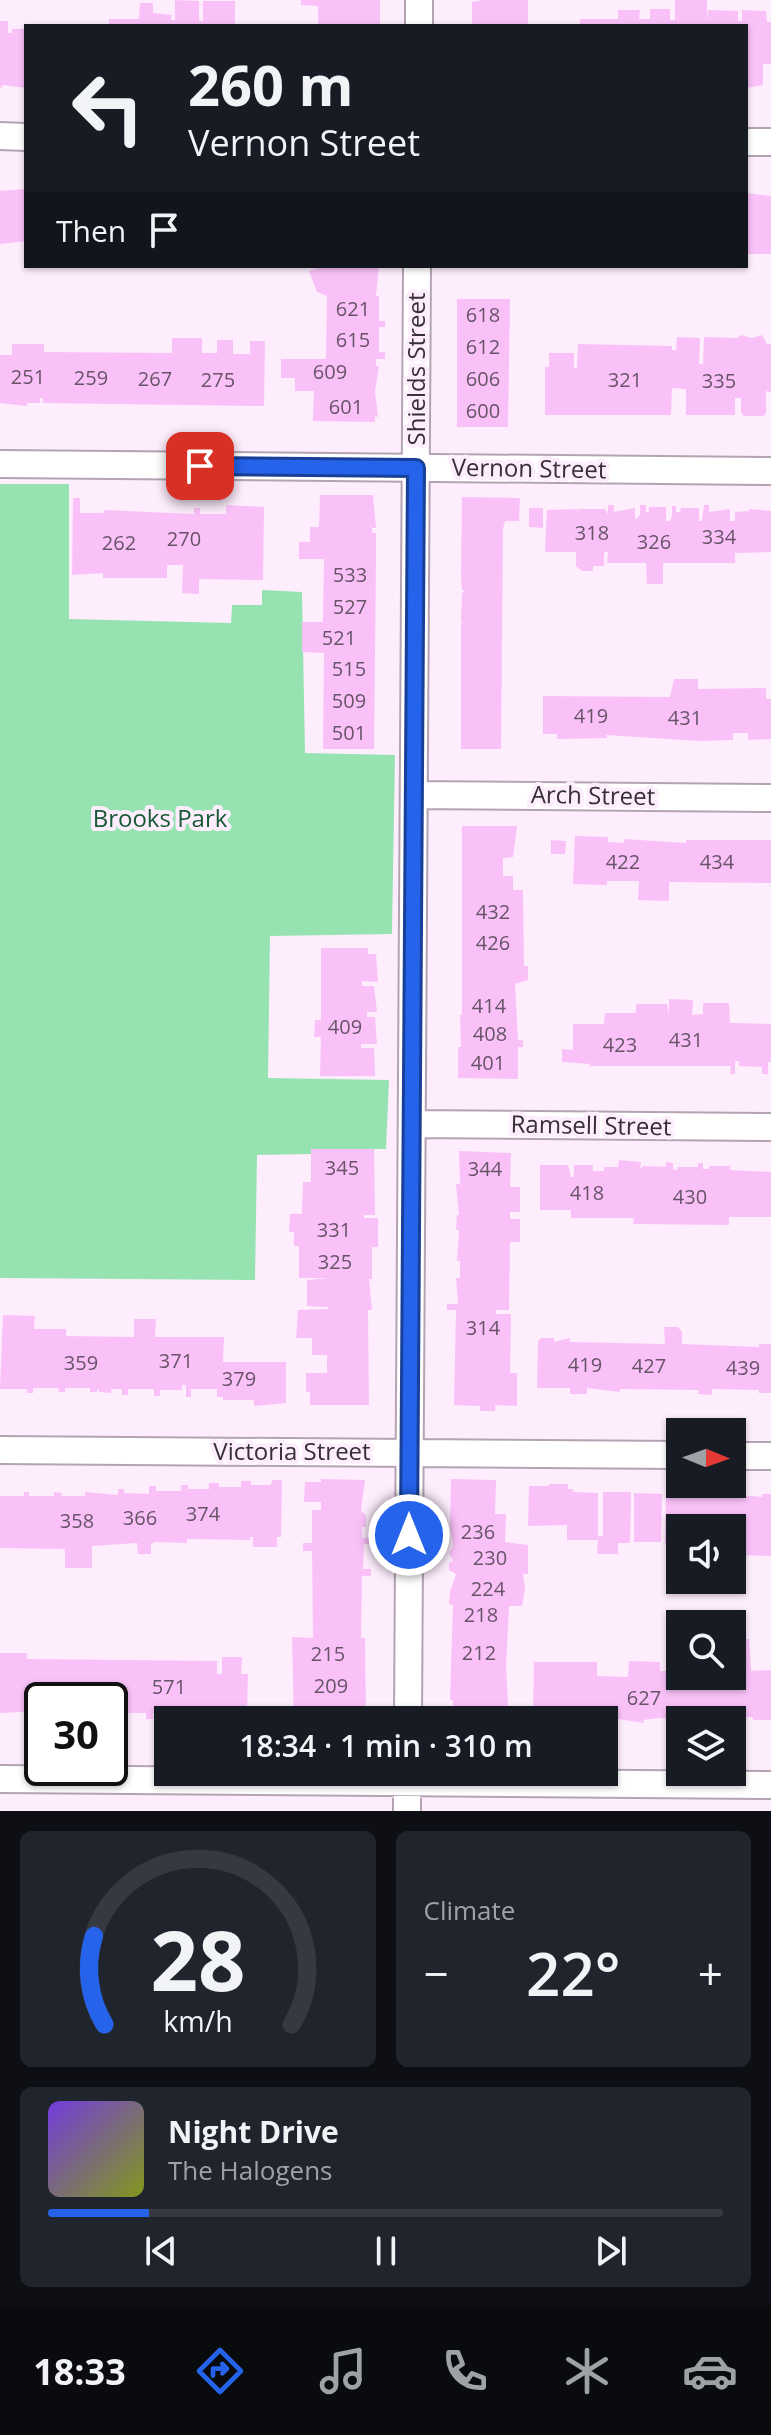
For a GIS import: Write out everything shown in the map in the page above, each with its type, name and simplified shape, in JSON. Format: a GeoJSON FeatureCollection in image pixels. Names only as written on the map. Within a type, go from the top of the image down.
{"type":"FeatureCollection","features":[{"type":"Feature","properties":{"kind":"street"},"geometry":{"type":"LineString","coordinates":[[419,0],[419,24]]}},
{"type":"Feature","properties":{"kind":"street"},"geometry":{"type":"LineString","coordinates":[[0,136],[24,137]]}},
{"type":"Feature","properties":{"kind":"street"},"geometry":{"type":"LineString","coordinates":[[748,142],[771,142]]}},
{"type":"Feature","properties":{"kind":"street","name":"Shields Street"},"geometry":{"type":"LineString","coordinates":[[408,1706],[417,268]]}},
{"type":"Feature","properties":{"kind":"street","name":"Vernon Street"},"geometry":{"type":"LineString","coordinates":[[0,464],[771,471]]}},
{"type":"Feature","properties":{"kind":"street","name":"Arch Street"},"geometry":{"type":"LineString","coordinates":[[414,795],[771,798]]}},
{"type":"Feature","properties":{"kind":"street","name":"Ramsell Street"},"geometry":{"type":"LineString","coordinates":[[412,1124],[771,1127]]}},
{"type":"Feature","properties":{"kind":"street","name":"Victoria Street"},"geometry":{"type":"LineString","coordinates":[[0,1450],[666,1455]]}},
{"type":"Feature","properties":{"kind":"street"},"geometry":{"type":"LineString","coordinates":[[746,1456],[771,1456]]}},
{"type":"Feature","properties":{"kind":"street"},"geometry":{"type":"LineString","coordinates":[[0,1779],[154,1778]]}},
{"type":"Feature","properties":{"kind":"street"},"geometry":{"type":"LineString","coordinates":[[618,1782],[771,1785]]}},
{"type":"Feature","properties":{"kind":"street"},"geometry":{"type":"LineString","coordinates":[[407,1786],[407,1811]]}},
{"type":"Feature","properties":{"kind":"green space","name":"Brooks Park"},"geometry":{"type":"Polygon","coordinates":[[[0,484],[69,484],[69,619],[231,623],[232,605],[262,605],[262,590],[302,592],[305,753],[395,755],[392,934],[270,936],[268,1078],[389,1080],[386,1149],[311,1149],[311,1154],[257,1155],[255,1280],[0,1278],[0,484]]]}},
{"type":"Feature","properties":{"kind":"building"},"geometry":{"type":"Polygon","coordinates":[[[175,0],[199,1],[199,21],[203,21],[203,1],[235,1],[235,24],[109,24],[109,19],[139,19],[140,3],[153,3],[153,13],[172,15],[171,20],[175,20],[175,0]]]}},
{"type":"Feature","properties":{"kind":"building"},"geometry":{"type":"Polygon","coordinates":[[[301,0],[380,0],[380,24],[318,24],[318,6],[301,5],[301,0]]]}},
{"type":"Feature","properties":{"kind":"building"},"geometry":{"type":"Polygon","coordinates":[[[528,0],[528,24],[472,24],[472,2],[528,0]]]}},
{"type":"Feature","properties":{"kind":"building"},"geometry":{"type":"Polygon","coordinates":[[[675,0],[707,0],[707,20],[708,10],[738,11],[738,21],[742,21],[742,10],[766,11],[767,22],[771,22],[771,64],[763,64],[763,85],[748,88],[748,24],[580,24],[580,19],[618,19],[618,10],[640,10],[639,19],[650,19],[650,9],[670,9],[670,20],[675,20],[675,0]]]}},
{"type":"Feature","properties":{"kind":"building"},"geometry":{"type":"Polygon","coordinates":[[[0,21],[8,21],[8,33],[12,33],[12,29],[24,29],[24,88],[3,85],[0,89],[0,21]]]}},
{"type":"Feature","properties":{"kind":"building"},"geometry":{"type":"Polygon","coordinates":[[[24,189],[24,241],[0,244],[0,191],[24,189]]]}},
{"type":"Feature","properties":{"kind":"building"},"geometry":{"type":"Polygon","coordinates":[[[748,193],[771,196],[771,254],[748,254],[748,193]]]}},
{"type":"Feature","properties":{"kind":"building"},"geometry":{"type":"Polygon","coordinates":[[[318,268],[379,268],[376,296],[379,296],[379,321],[385,321],[385,327],[379,327],[379,352],[385,352],[385,359],[376,359],[376,366],[379,366],[375,391],[378,417],[375,416],[375,422],[313,421],[314,391],[295,391],[295,378],[281,378],[281,359],[326,359],[327,296],[317,292],[309,271],[318,268]]]}},
{"type":"Feature","properties":{"kind":"building"},"geometry":{"type":"Polygon","coordinates":[[[457,299],[510,299],[508,427],[457,427],[457,299]]]}},
{"type":"Feature","properties":{"kind":"building"},"geometry":{"type":"Polygon","coordinates":[[[741,335],[752,338],[762,335],[767,344],[771,344],[771,392],[766,391],[766,413],[763,416],[744,416],[741,413],[741,398],[735,398],[735,415],[686,415],[686,389],[672,388],[671,415],[545,415],[545,367],[549,367],[549,353],[574,353],[574,368],[577,368],[578,344],[672,346],[672,350],[676,350],[677,337],[700,338],[699,364],[703,364],[704,337],[737,338],[741,335]]]}},
{"type":"Feature","properties":{"kind":"building"},"geometry":{"type":"Polygon","coordinates":[[[172,338],[202,338],[202,353],[217,353],[217,340],[233,340],[233,354],[250,354],[250,341],[265,341],[264,406],[43,403],[43,398],[40,398],[40,403],[27,403],[27,406],[0,403],[0,355],[12,355],[12,344],[44,344],[44,352],[172,353],[172,338]]]}},
{"type":"Feature","properties":{"kind":"building"},"geometry":{"type":"Polygon","coordinates":[[[320,495],[373,495],[376,528],[372,528],[372,533],[376,533],[374,749],[323,749],[324,653],[302,652],[302,622],[323,622],[324,559],[299,559],[299,542],[310,542],[310,527],[319,527],[320,495]]]}},
{"type":"Feature","properties":{"kind":"building"},"geometry":{"type":"Polygon","coordinates":[[[462,497],[520,498],[519,521],[505,521],[503,529],[501,749],[461,749],[461,623],[466,622],[461,622],[462,593],[465,591],[462,590],[461,576],[462,497]]]}},
{"type":"Feature","properties":{"kind":"building"},"geometry":{"type":"Polygon","coordinates":[[[73,498],[80,498],[80,513],[103,513],[104,510],[194,514],[194,508],[200,508],[200,514],[226,514],[226,505],[264,507],[263,580],[199,579],[199,594],[182,593],[183,565],[167,565],[167,578],[103,578],[103,573],[72,575],[73,498]]]}},
{"type":"Feature","properties":{"kind":"building"},"geometry":{"type":"Polygon","coordinates":[[[608,505],[614,505],[614,512],[635,508],[635,520],[640,515],[640,505],[646,505],[646,512],[649,512],[649,507],[666,507],[666,521],[670,521],[672,516],[672,506],[676,506],[676,512],[680,512],[681,508],[699,508],[699,521],[702,521],[704,505],[709,505],[709,512],[730,509],[730,521],[735,521],[735,512],[749,509],[771,511],[771,552],[735,553],[735,563],[663,563],[663,584],[647,584],[646,563],[607,563],[608,552],[604,552],[604,566],[593,566],[593,571],[582,571],[576,566],[576,552],[545,552],[547,510],[577,509],[578,515],[578,509],[605,509],[608,514],[608,505]]]}},
{"type":"Feature","properties":{"kind":"building"},"geometry":{"type":"Polygon","coordinates":[[[529,508],[543,508],[543,528],[529,527],[529,508]]]}},
{"type":"Feature","properties":{"kind":"building"},"geometry":{"type":"Polygon","coordinates":[[[674,679],[698,679],[698,689],[766,688],[766,699],[771,699],[771,739],[748,740],[748,733],[733,733],[733,740],[700,741],[606,735],[607,738],[557,739],[557,734],[543,734],[543,696],[670,697],[674,679]]]}},
{"type":"Feature","properties":{"kind":"building"},"geometry":{"type":"Polygon","coordinates":[[[462,826],[517,826],[513,857],[503,858],[503,876],[513,876],[513,890],[523,890],[524,966],[528,966],[528,980],[515,984],[518,1040],[523,1040],[523,1047],[518,1047],[518,1079],[458,1078],[462,1015],[462,826]]]}},
{"type":"Feature","properties":{"kind":"building"},"geometry":{"type":"Polygon","coordinates":[[[575,836],[608,837],[608,842],[624,843],[624,839],[686,843],[686,840],[771,840],[771,883],[669,882],[669,901],[638,900],[639,881],[607,881],[607,885],[573,884],[575,836]]]}},
{"type":"Feature","properties":{"kind":"building"},"geometry":{"type":"Polygon","coordinates":[[[551,840],[566,841],[565,854],[551,854],[551,840]]]}},
{"type":"Feature","properties":{"kind":"building"},"geometry":{"type":"Polygon","coordinates":[[[321,948],[368,948],[368,954],[376,954],[378,982],[362,981],[362,986],[374,986],[377,1012],[367,1012],[367,1017],[375,1017],[377,1044],[361,1044],[361,1048],[374,1048],[375,1076],[320,1076],[321,1037],[314,1037],[315,1020],[321,1020],[321,948]]]}},
{"type":"Feature","properties":{"kind":"building"},"geometry":{"type":"Polygon","coordinates":[[[669,999],[693,1000],[692,1015],[703,1014],[703,1003],[729,1003],[730,1023],[771,1024],[768,1074],[762,1074],[762,1067],[739,1066],[739,1061],[735,1061],[735,1074],[730,1074],[731,1066],[590,1066],[562,1062],[562,1049],[573,1050],[573,1024],[604,1024],[605,1013],[636,1013],[636,1004],[667,1004],[669,1014],[669,999]]]}},
{"type":"Feature","properties":{"kind":"building"},"geometry":{"type":"Polygon","coordinates":[[[311,1149],[374,1149],[375,1215],[364,1215],[364,1218],[378,1218],[378,1247],[372,1247],[372,1279],[369,1279],[372,1310],[368,1310],[369,1405],[310,1405],[310,1392],[306,1392],[306,1373],[327,1373],[327,1355],[312,1355],[312,1338],[296,1338],[298,1310],[328,1309],[307,1306],[307,1280],[329,1278],[299,1278],[299,1246],[294,1246],[294,1232],[289,1232],[290,1214],[302,1214],[303,1182],[311,1182],[311,1149]]]}},
{"type":"Feature","properties":{"kind":"building"},"geometry":{"type":"Polygon","coordinates":[[[459,1151],[511,1153],[510,1187],[520,1187],[520,1212],[510,1212],[510,1219],[520,1219],[520,1242],[510,1242],[509,1310],[496,1310],[496,1314],[511,1314],[510,1373],[517,1373],[517,1406],[495,1405],[495,1411],[480,1411],[480,1406],[454,1405],[456,1310],[447,1310],[447,1304],[458,1304],[456,1278],[460,1278],[460,1261],[457,1261],[459,1215],[456,1184],[460,1184],[459,1151]]]}},
{"type":"Feature","properties":{"kind":"building"},"geometry":{"type":"Polygon","coordinates":[[[619,1160],[641,1162],[640,1169],[643,1166],[666,1167],[666,1162],[673,1163],[673,1169],[677,1170],[678,1167],[698,1167],[698,1163],[703,1163],[703,1169],[730,1166],[730,1170],[771,1172],[771,1217],[729,1217],[729,1225],[633,1224],[634,1218],[571,1218],[571,1210],[540,1210],[540,1165],[568,1165],[571,1177],[574,1177],[574,1165],[593,1165],[593,1171],[604,1171],[604,1167],[618,1167],[619,1160]]]}},
{"type":"Feature","properties":{"kind":"building"},"geometry":{"type":"Polygon","coordinates":[[[3,1315],[35,1316],[34,1329],[66,1329],[66,1336],[134,1337],[134,1319],[156,1319],[155,1337],[224,1337],[223,1362],[286,1362],[286,1403],[254,1406],[254,1400],[223,1400],[223,1397],[217,1397],[217,1389],[191,1389],[191,1397],[186,1397],[186,1385],[182,1385],[182,1390],[160,1390],[160,1396],[154,1396],[154,1389],[128,1389],[128,1395],[122,1395],[122,1389],[111,1389],[111,1393],[99,1392],[99,1389],[90,1392],[90,1388],[65,1388],[65,1392],[59,1392],[58,1388],[33,1388],[33,1393],[27,1393],[27,1389],[0,1389],[3,1315]]]}},
{"type":"Feature","properties":{"kind":"building"},"geometry":{"type":"Polygon","coordinates":[[[664,1327],[678,1327],[682,1332],[682,1344],[759,1347],[759,1344],[771,1344],[771,1393],[712,1389],[712,1395],[698,1394],[699,1390],[620,1389],[620,1392],[587,1388],[587,1394],[570,1394],[570,1388],[537,1388],[538,1341],[541,1338],[554,1338],[554,1342],[570,1338],[570,1342],[665,1344],[664,1327]]]}},
{"type":"Feature","properties":{"kind":"building"},"geometry":{"type":"Polygon","coordinates":[[[321,1479],[365,1480],[361,1511],[366,1515],[366,1527],[362,1527],[362,1538],[371,1538],[371,1544],[364,1544],[363,1569],[371,1569],[371,1576],[362,1576],[361,1638],[365,1638],[366,1706],[294,1706],[292,1637],[313,1638],[312,1551],[303,1551],[303,1543],[312,1543],[312,1510],[321,1510],[321,1502],[304,1502],[305,1482],[321,1482],[321,1479]]]}},
{"type":"Feature","properties":{"kind":"building"},"geometry":{"type":"Polygon","coordinates":[[[451,1479],[496,1480],[495,1514],[506,1514],[505,1542],[528,1545],[528,1574],[523,1574],[525,1588],[522,1606],[509,1606],[506,1668],[508,1706],[453,1706],[453,1700],[450,1700],[453,1605],[449,1604],[456,1574],[449,1570],[449,1563],[453,1561],[449,1553],[453,1546],[451,1479]]]}},
{"type":"Feature","properties":{"kind":"building"},"geometry":{"type":"Polygon","coordinates":[[[272,1480],[282,1480],[281,1537],[277,1537],[277,1547],[253,1547],[253,1537],[250,1540],[155,1542],[151,1544],[151,1554],[138,1554],[137,1543],[92,1546],[92,1568],[65,1568],[65,1549],[0,1548],[0,1496],[24,1496],[24,1492],[29,1492],[29,1496],[54,1496],[54,1492],[62,1493],[61,1496],[85,1496],[85,1492],[118,1495],[118,1489],[124,1489],[124,1493],[149,1494],[149,1486],[156,1486],[156,1491],[181,1491],[181,1485],[188,1485],[188,1489],[209,1489],[209,1483],[219,1483],[219,1487],[241,1487],[241,1481],[251,1481],[251,1485],[271,1485],[272,1480]]]}},
{"type":"Feature","properties":{"kind":"building"},"geometry":{"type":"Polygon","coordinates":[[[568,1484],[568,1489],[573,1489],[573,1492],[598,1493],[598,1536],[603,1536],[603,1492],[631,1492],[630,1543],[618,1543],[618,1554],[597,1554],[598,1540],[567,1540],[567,1525],[528,1526],[529,1486],[568,1484]]]}},
{"type":"Feature","properties":{"kind":"building"},"geometry":{"type":"Polygon","coordinates":[[[634,1493],[662,1494],[661,1542],[634,1542],[634,1493]]]}},
{"type":"Feature","properties":{"kind":"building"},"geometry":{"type":"Polygon","coordinates":[[[666,1493],[666,1498],[746,1498],[746,1495],[762,1497],[762,1494],[771,1494],[771,1556],[746,1555],[746,1514],[666,1514],[665,1544],[666,1493]]]}},
{"type":"Feature","properties":{"kind":"building"},"geometry":{"type":"Polygon","coordinates":[[[746,1639],[749,1639],[751,1671],[771,1670],[771,1720],[746,1717],[746,1706],[666,1706],[666,1718],[643,1720],[644,1723],[618,1719],[618,1706],[533,1706],[534,1662],[597,1662],[597,1676],[628,1677],[629,1661],[660,1662],[660,1671],[666,1671],[666,1690],[746,1690],[746,1639]]]}},
{"type":"Feature","properties":{"kind":"building"},"geometry":{"type":"Polygon","coordinates":[[[0,1653],[27,1653],[27,1659],[217,1661],[217,1674],[222,1674],[222,1657],[242,1657],[241,1674],[248,1674],[247,1706],[154,1706],[153,1719],[146,1719],[146,1713],[128,1713],[128,1682],[24,1682],[24,1712],[0,1713],[0,1653]]]}},
{"type":"Feature","properties":{"kind":"route"},"geometry":{"type":"LineString","coordinates":[[200,466],[416,468],[409,1535]]}}]}
